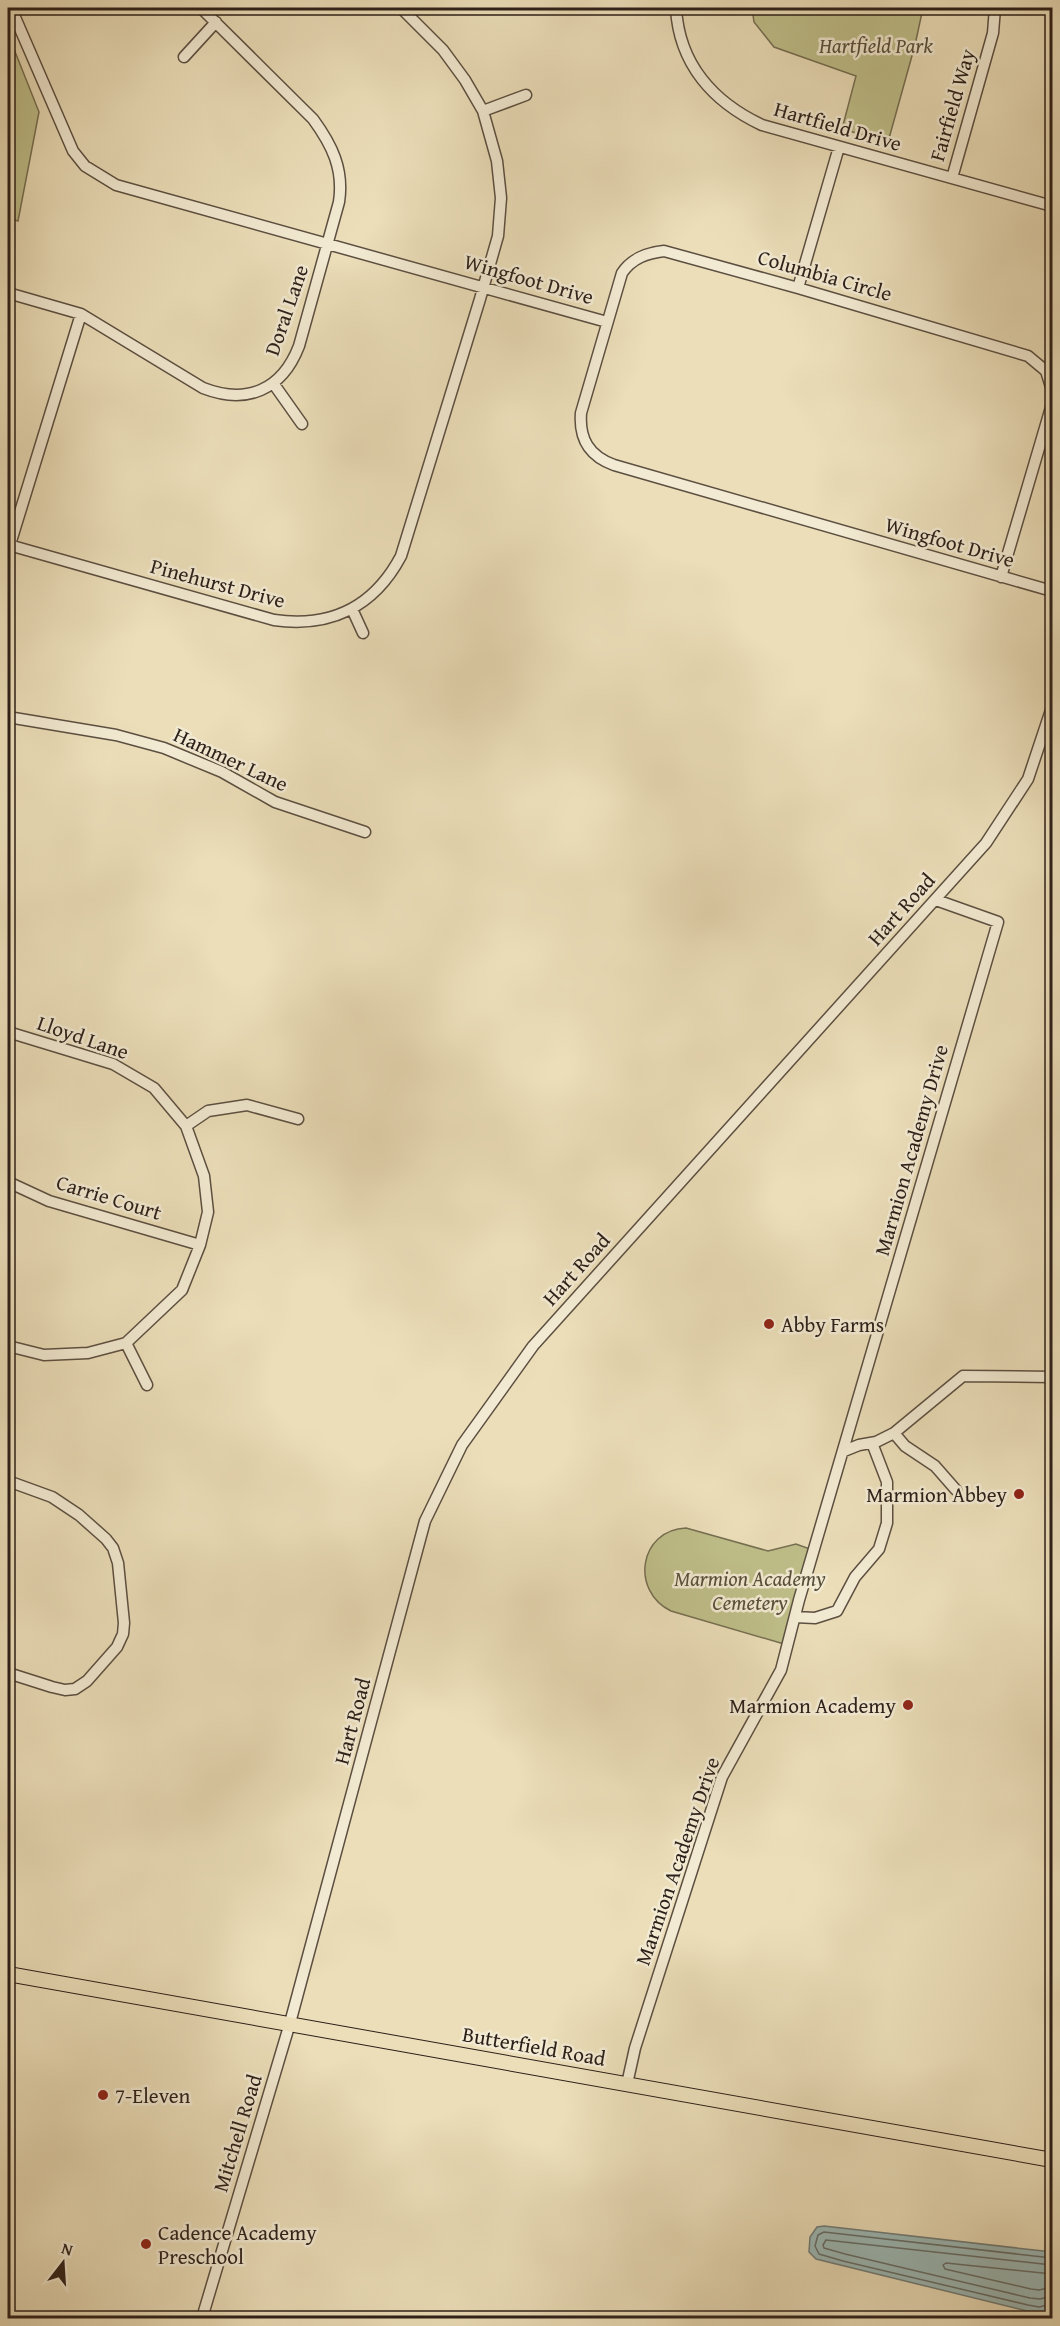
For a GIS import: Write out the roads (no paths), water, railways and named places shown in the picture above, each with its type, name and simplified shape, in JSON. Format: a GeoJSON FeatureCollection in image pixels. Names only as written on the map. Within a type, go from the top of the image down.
{"type":"FeatureCollection","features":[{"type":"Feature","properties":{"kind":"main road","name":"Butterfield Road"},"geometry":{"type":"LineString","coordinates":[[8,1974],[1053,2160]]}},
{"type":"Feature","properties":{"kind":"street","name":"Wingfoot Drive"},"geometry":{"type":"LineString","coordinates":[[11,8],[73,151],[85,166],[116,185],[607,322],[581,414],[582,436],[597,457],[614,465],[1053,591]]}},
{"type":"Feature","properties":{"kind":"street","name":"Doral Lane"},"geometry":{"type":"LineString","coordinates":[[8,293],[81,314],[215,393],[245,395],[273,383],[289,367],[295,356],[328,244],[341,188],[333,149],[313,119],[201,8]]}},
{"type":"Feature","properties":{"kind":"street","name":"Pinehurst Drive"},"geometry":{"type":"LineString","coordinates":[[8,549],[274,620],[295,623],[315,622],[335,617],[352,609],[380,586],[392,572],[401,556],[484,286],[498,236],[501,198],[497,161],[483,111],[465,80],[443,50],[400,8]]}},
{"type":"Feature","properties":{"kind":"street","name":"Hartfield Drive"},"geometry":{"type":"LineString","coordinates":[[676,8],[679,34],[695,72],[709,90],[742,116],[762,125],[1053,206]]}},
{"type":"Feature","properties":{"kind":"street","name":"Fairfield Way"},"geometry":{"type":"LineString","coordinates":[[952,178],[993,33],[995,8]]}},
{"type":"Feature","properties":{"kind":"street"},"geometry":{"type":"LineString","coordinates":[[184,57],[216,22]]}},
{"type":"Feature","properties":{"kind":"street"},"geometry":{"type":"LineString","coordinates":[[483,111],[526,95]]}},
{"type":"Feature","properties":{"kind":"street"},"geometry":{"type":"LineString","coordinates":[[798,288],[839,147]]}},
{"type":"Feature","properties":{"kind":"street","name":"Columbia Circle"},"geometry":{"type":"LineString","coordinates":[[607,322],[619,281],[626,267],[643,256],[674,252],[1028,356],[1046,371],[1053,390]]}},
{"type":"Feature","properties":{"kind":"street"},"geometry":{"type":"LineString","coordinates":[[8,549],[81,314]]}},
{"type":"Feature","properties":{"kind":"street"},"geometry":{"type":"LineString","coordinates":[[273,383],[302,424]]}},
{"type":"Feature","properties":{"kind":"street"},"geometry":{"type":"LineString","coordinates":[[1001,577],[1053,404]]}},
{"type":"Feature","properties":{"kind":"street"},"geometry":{"type":"LineString","coordinates":[[352,609],[363,633]]}},
{"type":"Feature","properties":{"kind":"street","name":"Hart Road"},"geometry":{"type":"LineString","coordinates":[[308,1959],[425,1521],[462,1445],[533,1346],[986,843],[1028,779],[1053,707]]}},
{"type":"Feature","properties":{"kind":"street","name":"Hammer Lane"},"geometry":{"type":"LineString","coordinates":[[8,717],[116,735],[164,747],[222,772],[275,802],[311,816],[365,832]]}},
{"type":"Feature","properties":{"kind":"street","name":"Marmion Academy Drive"},"geometry":{"type":"LineString","coordinates":[[627,2084],[635,2048],[722,1777],[781,1670],[998,922],[936,900]]}},
{"type":"Feature","properties":{"kind":"street","name":"Lloyd Lane"},"geometry":{"type":"LineString","coordinates":[[8,1032],[113,1064],[154,1088],[186,1126]]}},
{"type":"Feature","properties":{"kind":"street"},"geometry":{"type":"LineString","coordinates":[[8,1346],[44,1355],[88,1353],[126,1343],[182,1290],[200,1245],[208,1212],[204,1176],[186,1126],[208,1111],[247,1105],[298,1119]]}},
{"type":"Feature","properties":{"kind":"street","name":"Carrie Court"},"geometry":{"type":"LineString","coordinates":[[8,1182],[49,1201],[200,1245]]}},
{"type":"Feature","properties":{"kind":"street"},"geometry":{"type":"LineString","coordinates":[[126,1343],[147,1385]]}},
{"type":"Feature","properties":{"kind":"street"},"geometry":{"type":"LineString","coordinates":[[844,1451],[872,1443],[894,1433],[963,1376],[1053,1377]]}},
{"type":"Feature","properties":{"kind":"street"},"geometry":{"type":"LineString","coordinates":[[894,1433],[905,1446],[935,1466],[956,1490]]}},
{"type":"Feature","properties":{"kind":"street"},"geometry":{"type":"LineString","coordinates":[[795,1617],[815,1618],[837,1611],[855,1577],[879,1549],[887,1522],[887,1482],[872,1443]]}},
{"type":"Feature","properties":{"kind":"street"},"geometry":{"type":"LineString","coordinates":[[8,1481],[52,1497],[80,1515],[106,1539],[113,1548],[118,1563],[124,1623],[123,1634],[117,1647],[87,1681],[75,1689],[65,1690],[52,1687],[8,1673]]}},
{"type":"Feature","properties":{"kind":"street","name":"Mitchell Road"},"geometry":{"type":"LineString","coordinates":[[202,2319],[308,1959]]}},
{"type":"Feature","properties":{"kind":"water"},"geometry":{"type":"Polygon","coordinates":[[[817,2227],[1052,2252],[1052,2308],[1047,2312],[1027,2311],[816,2259],[809,2252],[810,2237],[817,2227]]]}},
{"type":"Feature","properties":{"kind":"place","name":"Abby Farms"},"geometry":{"type":"Point","coordinates":[769,1324]}},
{"type":"Feature","properties":{"kind":"place","name":"Marmion Abbey"},"geometry":{"type":"Point","coordinates":[1019,1494]}},
{"type":"Feature","properties":{"kind":"place","name":"Marmion Academy"},"geometry":{"type":"Point","coordinates":[908,1705]}},
{"type":"Feature","properties":{"kind":"place","name":"7-Eleven"},"geometry":{"type":"Point","coordinates":[103,2095]}},
{"type":"Feature","properties":{"kind":"place","name":"Cadence Academy Preschool"},"geometry":{"type":"Point","coordinates":[146,2244]}},
{"type":"Feature","properties":{"kind":"park label","name":"Hartfield Park"},"geometry":{"type":"Point","coordinates":[876,45]}},
{"type":"Feature","properties":{"kind":"park label","name":"Marmion Academy Cemetery"},"geometry":{"type":"Point","coordinates":[750,1590]}}]}
